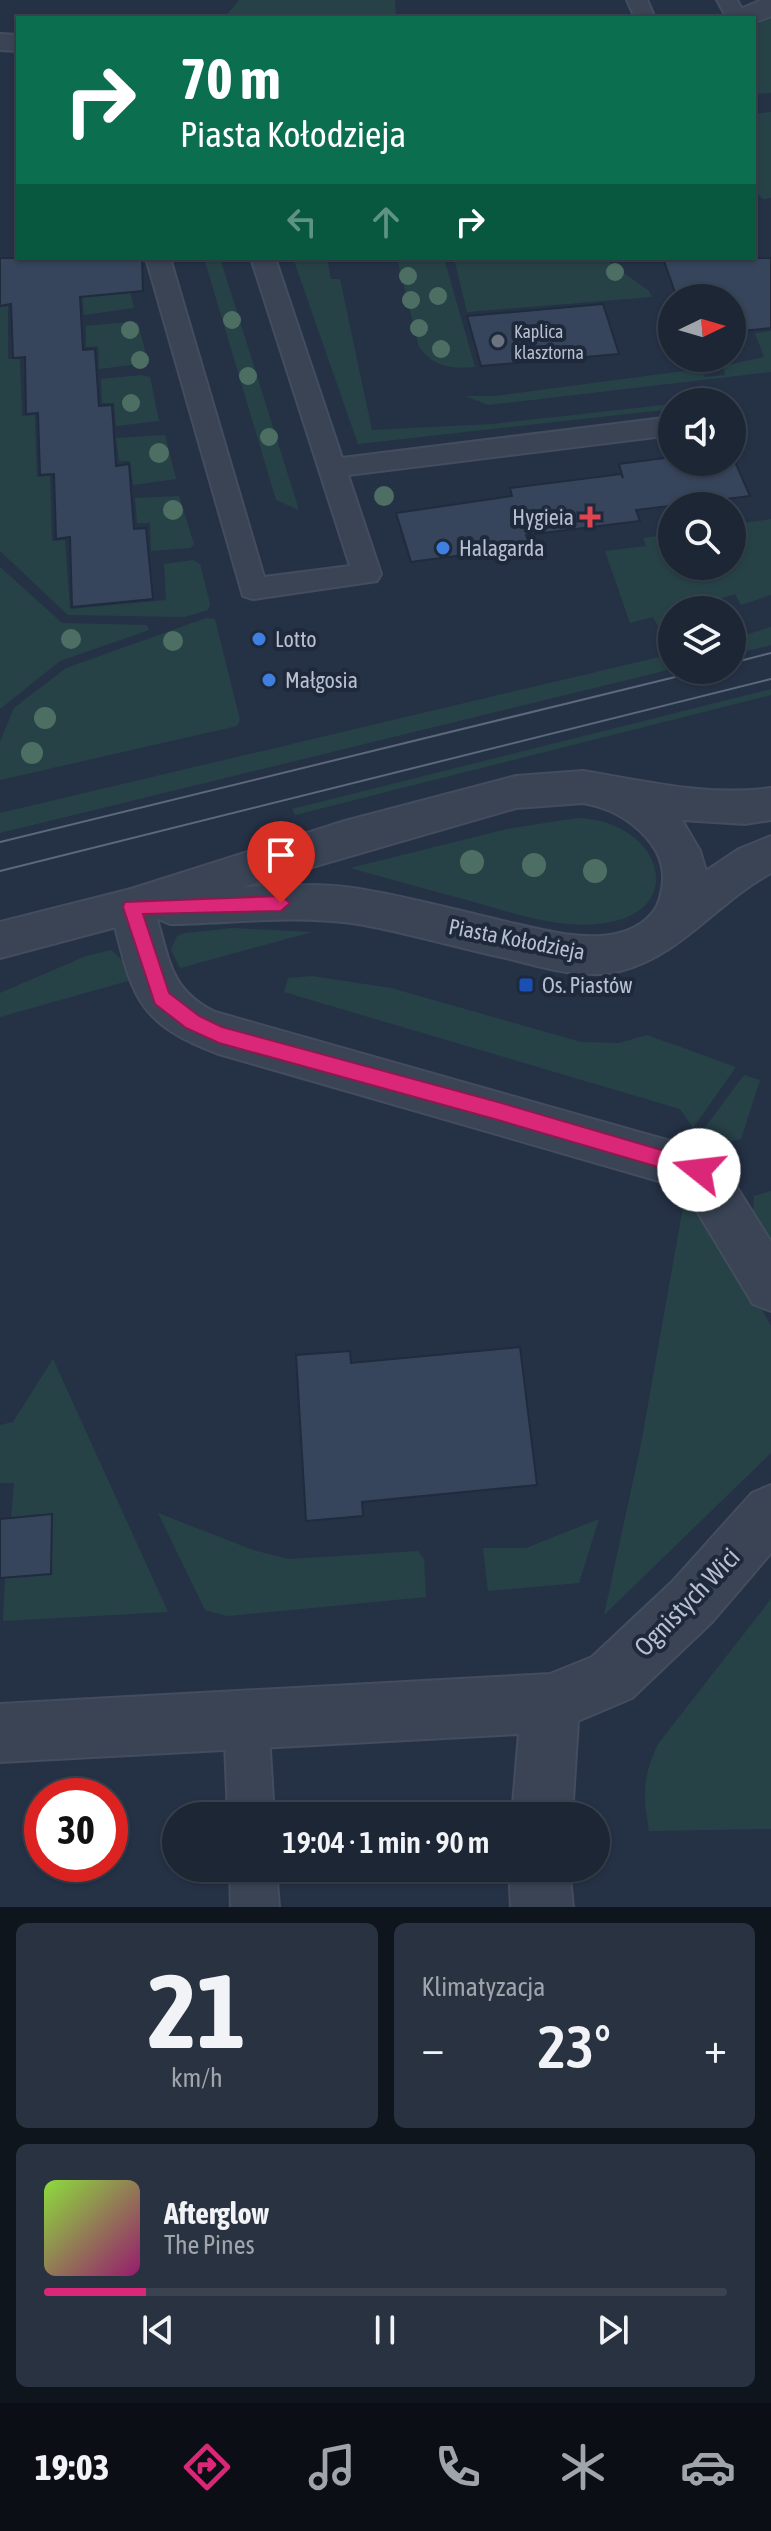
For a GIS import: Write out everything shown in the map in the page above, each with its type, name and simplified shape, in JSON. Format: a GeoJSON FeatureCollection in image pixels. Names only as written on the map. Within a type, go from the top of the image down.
{"type":"FeatureCollection","features":[{"type":"Feature","properties":{"kind":"street"},"geometry":{"type":"LineString","coordinates":[[745,16],[771,6]]}},
{"type":"Feature","properties":{"kind":"street","name":"Piasta Kołodzieja"},"geometry":{"type":"LineString","coordinates":[[0,940],[132,907],[345,838],[516,792],[565,787],[600,789],[703,807],[745,808],[771,804]]}},
{"type":"Feature","properties":{"kind":"street","name":"Piasta Kołodzieja"},"geometry":{"type":"LineString","coordinates":[[600,789],[644,810],[672,838],[681,853],[686,886],[677,914],[667,927]]}},
{"type":"Feature","properties":{"kind":"street","name":"Piasta Kołodzieja"},"geometry":{"type":"LineString","coordinates":[[345,838],[329,866],[332,883],[362,907]]}},
{"type":"Feature","properties":{"kind":"street","name":"Piasta Kołodzieja"},"geometry":{"type":"LineString","coordinates":[[132,907],[311,903],[362,907],[572,954],[618,952],[644,943],[730,877],[771,853]]}},
{"type":"Feature","properties":{"kind":"street"},"geometry":{"type":"LineString","coordinates":[[132,907],[157,989],[172,1009],[192,1022],[219,1034],[699,1170],[771,1287]]}},
{"type":"Feature","properties":{"kind":"street","name":"Ognistych Wici"},"geometry":{"type":"LineString","coordinates":[[574,1695],[612,1678],[692,1602],[771,1512]]}},
{"type":"Feature","properties":{"kind":"street"},"geometry":{"type":"LineString","coordinates":[[0,1733],[574,1695],[546,1802]]}},
{"type":"Feature","properties":{"kind":"street"},"geometry":{"type":"LineString","coordinates":[[540,1882],[542,1907]]}},
{"type":"Feature","properties":{"kind":"lane"},"geometry":{"type":"LineString","coordinates":[[159,260],[253,589],[367,574],[264,260]]}},
{"type":"Feature","properties":{"kind":"lane"},"geometry":{"type":"LineString","coordinates":[[332,468],[658,428]]}},
{"type":"Feature","properties":{"kind":"lane"},"geometry":{"type":"LineString","coordinates":[[246,1718],[250,1802]]}},
{"type":"Feature","properties":{"kind":"lane"},"geometry":{"type":"LineString","coordinates":[[254,1882],[255,1907]]}},
{"type":"Feature","properties":{"kind":"green space"},"geometry":{"type":"Polygon","coordinates":[[[239,0],[395,0],[396,16],[226,16],[239,0]]]}},
{"type":"Feature","properties":{"kind":"green space"},"geometry":{"type":"Polygon","coordinates":[[[771,18],[771,93],[756,94],[756,25],[771,18]]]}},
{"type":"Feature","properties":{"kind":"green space"},"geometry":{"type":"Polygon","coordinates":[[[771,112],[771,198],[763,199],[756,193],[756,114],[771,112]]]}},
{"type":"Feature","properties":{"kind":"green space"},"geometry":{"type":"Polygon","coordinates":[[[205,260],[221,260],[299,510],[276,500],[205,260]]]}},
{"type":"Feature","properties":{"kind":"green space"},"geometry":{"type":"Polygon","coordinates":[[[294,260],[327,260],[331,279],[340,279],[372,430],[492,424],[658,406],[658,411],[358,444],[294,260]]]}},
{"type":"Feature","properties":{"kind":"green space"},"geometry":{"type":"Polygon","coordinates":[[[397,260],[445,260],[475,367],[458,368],[437,363],[419,347],[397,260]]]}},
{"type":"Feature","properties":{"kind":"green space"},"geometry":{"type":"Polygon","coordinates":[[[454,260],[606,260],[649,291],[652,297],[467,312],[454,260]]]}},
{"type":"Feature","properties":{"kind":"green space"},"geometry":{"type":"Polygon","coordinates":[[[125,271],[134,308],[84,315],[82,294],[125,271]]]}},
{"type":"Feature","properties":{"kind":"green space"},"geometry":{"type":"Polygon","coordinates":[[[8,306],[8,359],[20,359],[22,416],[35,415],[37,477],[50,476],[52,541],[65,540],[70,609],[166,600],[164,564],[193,560],[200,564],[210,604],[208,610],[185,617],[68,615],[0,551],[0,307],[8,306]]]}},
{"type":"Feature","properties":{"kind":"green space"},"geometry":{"type":"Polygon","coordinates":[[[138,323],[148,363],[99,369],[98,346],[86,347],[86,326],[138,323]]]}},
{"type":"Feature","properties":{"kind":"green space"},"geometry":{"type":"Polygon","coordinates":[[[771,331],[771,372],[488,405],[465,396],[495,396],[676,372],[701,372],[705,377],[725,375],[724,372],[746,372],[746,361],[764,357],[755,333],[771,331]]]}},
{"type":"Feature","properties":{"kind":"green space"},"geometry":{"type":"Polygon","coordinates":[[[150,377],[159,421],[116,426],[114,403],[102,403],[101,379],[150,377]]]}},
{"type":"Feature","properties":{"kind":"green space"},"geometry":{"type":"Polygon","coordinates":[[[165,435],[176,479],[133,485],[130,461],[119,461],[116,438],[165,435]]]}},
{"type":"Feature","properties":{"kind":"green space"},"geometry":{"type":"Polygon","coordinates":[[[179,496],[194,544],[190,548],[151,551],[150,523],[137,523],[135,498],[179,496]]]}},
{"type":"Feature","properties":{"kind":"green space"},"geometry":{"type":"Polygon","coordinates":[[[771,519],[771,595],[746,603],[746,596],[735,594],[658,596],[658,626],[653,617],[630,623],[605,551],[646,546],[643,538],[658,536],[658,580],[746,580],[746,523],[771,519]]]}},
{"type":"Feature","properties":{"kind":"green space"},"geometry":{"type":"Polygon","coordinates":[[[0,567],[62,623],[147,625],[149,630],[60,661],[0,709],[0,567]]]}},
{"type":"Feature","properties":{"kind":"green space"},"geometry":{"type":"Polygon","coordinates":[[[206,618],[215,619],[240,720],[237,726],[0,780],[0,742],[14,708],[66,668],[206,618]]]}},
{"type":"Feature","properties":{"kind":"green space"},"geometry":{"type":"Polygon","coordinates":[[[771,627],[771,645],[746,651],[746,635],[771,627]]]}},
{"type":"Feature","properties":{"kind":"green space"},"geometry":{"type":"Polygon","coordinates":[[[658,657],[658,672],[0,833],[0,813],[658,657]]]}},
{"type":"Feature","properties":{"kind":"green space"},"geometry":{"type":"Polygon","coordinates":[[[771,689],[771,695],[295,815],[292,809],[771,689]]]}},
{"type":"Feature","properties":{"kind":"green space"},"geometry":{"type":"Polygon","coordinates":[[[578,818],[607,823],[629,834],[646,849],[654,867],[656,885],[648,902],[631,915],[588,925],[555,923],[350,868],[507,829],[578,818]]]}},
{"type":"Feature","properties":{"kind":"green space"},"geometry":{"type":"Polygon","coordinates":[[[233,928],[312,932],[180,968],[171,950],[177,936],[233,928]]]}},
{"type":"Feature","properties":{"kind":"green space"},"geometry":{"type":"Polygon","coordinates":[[[111,950],[130,967],[135,979],[0,1017],[0,993],[86,956],[111,950]]]}},
{"type":"Feature","properties":{"kind":"green space"},"geometry":{"type":"Polygon","coordinates":[[[312,976],[391,988],[581,1042],[619,1043],[647,1035],[736,1067],[693,1128],[680,1109],[284,992],[288,978],[312,976]]]}},
{"type":"Feature","properties":{"kind":"green space"},"geometry":{"type":"Polygon","coordinates":[[[744,1075],[760,1080],[741,1139],[704,1147],[698,1137],[744,1075]]]}},
{"type":"Feature","properties":{"kind":"green space"},"geometry":{"type":"Polygon","coordinates":[[[686,1190],[697,1192],[771,1326],[771,1453],[604,1615],[641,1444],[686,1190]]]}},
{"type":"Feature","properties":{"kind":"green space"},"geometry":{"type":"Polygon","coordinates":[[[771,1191],[771,1243],[753,1216],[754,1196],[771,1191]]]}},
{"type":"Feature","properties":{"kind":"green space"},"geometry":{"type":"Polygon","coordinates":[[[53,1359],[168,1612],[3,1621],[5,1577],[51,1574],[52,1515],[11,1518],[14,1483],[0,1483],[0,1425],[13,1422],[53,1359]]]}},
{"type":"Feature","properties":{"kind":"green space"},"geometry":{"type":"Polygon","coordinates":[[[158,1513],[253,1550],[289,1559],[418,1551],[424,1559],[426,1597],[227,1616],[205,1610],[158,1513]]]}},
{"type":"Feature","properties":{"kind":"green space"},"geometry":{"type":"Polygon","coordinates":[[[599,1519],[579,1583],[488,1591],[483,1548],[526,1548],[599,1519]]]}},
{"type":"Feature","properties":{"kind":"green space"},"geometry":{"type":"Polygon","coordinates":[[[771,1599],[771,1829],[649,1831],[645,1787],[658,1744],[771,1599]]]}},
{"type":"Feature","properties":{"kind":"building"},"geometry":{"type":"Polygon","coordinates":[[[0,258],[142,260],[143,291],[80,297],[83,350],[95,349],[99,406],[112,405],[116,466],[129,464],[134,529],[146,528],[153,599],[72,607],[70,537],[56,539],[54,474],[40,475],[38,413],[26,414],[25,357],[13,358],[11,304],[0,306],[0,258]]]}},
{"type":"Feature","properties":{"kind":"building"},"geometry":{"type":"Polygon","coordinates":[[[771,258],[771,328],[746,331],[746,284],[672,284],[664,260],[771,258]]]}},
{"type":"Feature","properties":{"kind":"building"},"geometry":{"type":"Polygon","coordinates":[[[603,304],[619,354],[481,366],[467,316],[603,304]]]}},
{"type":"Feature","properties":{"kind":"building"},"geometry":{"type":"Polygon","coordinates":[[[658,459],[658,476],[741,476],[750,496],[746,496],[746,492],[658,492],[658,507],[636,510],[640,521],[526,535],[530,546],[411,562],[396,513],[512,496],[510,488],[621,474],[623,478],[619,464],[658,459]]]}},
{"type":"Feature","properties":{"kind":"building"},"geometry":{"type":"Polygon","coordinates":[[[520,1347],[537,1485],[362,1502],[363,1516],[306,1521],[296,1355],[350,1351],[351,1363],[520,1347]]]}},
{"type":"Feature","properties":{"kind":"building"},"geometry":{"type":"Polygon","coordinates":[[[52,1514],[51,1574],[0,1578],[0,1519],[52,1514]]]}},
{"type":"Feature","properties":{"kind":"tram line"},"geometry":{"type":"LineString","coordinates":[[746,659],[771,653]]}},
{"type":"Feature","properties":{"kind":"tram line"},"geometry":{"type":"LineString","coordinates":[[0,871],[771,679]]}},
{"type":"Feature","properties":{"kind":"tram line"},"geometry":{"type":"LineString","coordinates":[[0,842],[658,681]]}},
{"type":"Feature","properties":{"kind":"place","name":"Kaplica klasztorna"},"geometry":{"type":"Point","coordinates":[498,341]}},
{"type":"Feature","properties":{"kind":"place","name":"Hygieia"},"geometry":{"type":"Point","coordinates":[590,517]}},
{"type":"Feature","properties":{"kind":"place","name":"Halagarda"},"geometry":{"type":"Point","coordinates":[443,548]}},
{"type":"Feature","properties":{"kind":"place","name":"Lotto"},"geometry":{"type":"Point","coordinates":[259,639]}},
{"type":"Feature","properties":{"kind":"place","name":"Małgosia"},"geometry":{"type":"Point","coordinates":[269,680]}},
{"type":"Feature","properties":{"kind":"place","name":"Os. Piastów"},"geometry":{"type":"Point","coordinates":[526,985]}},
{"type":"Feature","properties":{"kind":"route"},"geometry":{"type":"LineString","coordinates":[[281,903],[132,907],[162,998],[192,1022],[219,1034],[699,1170]]}}]}
